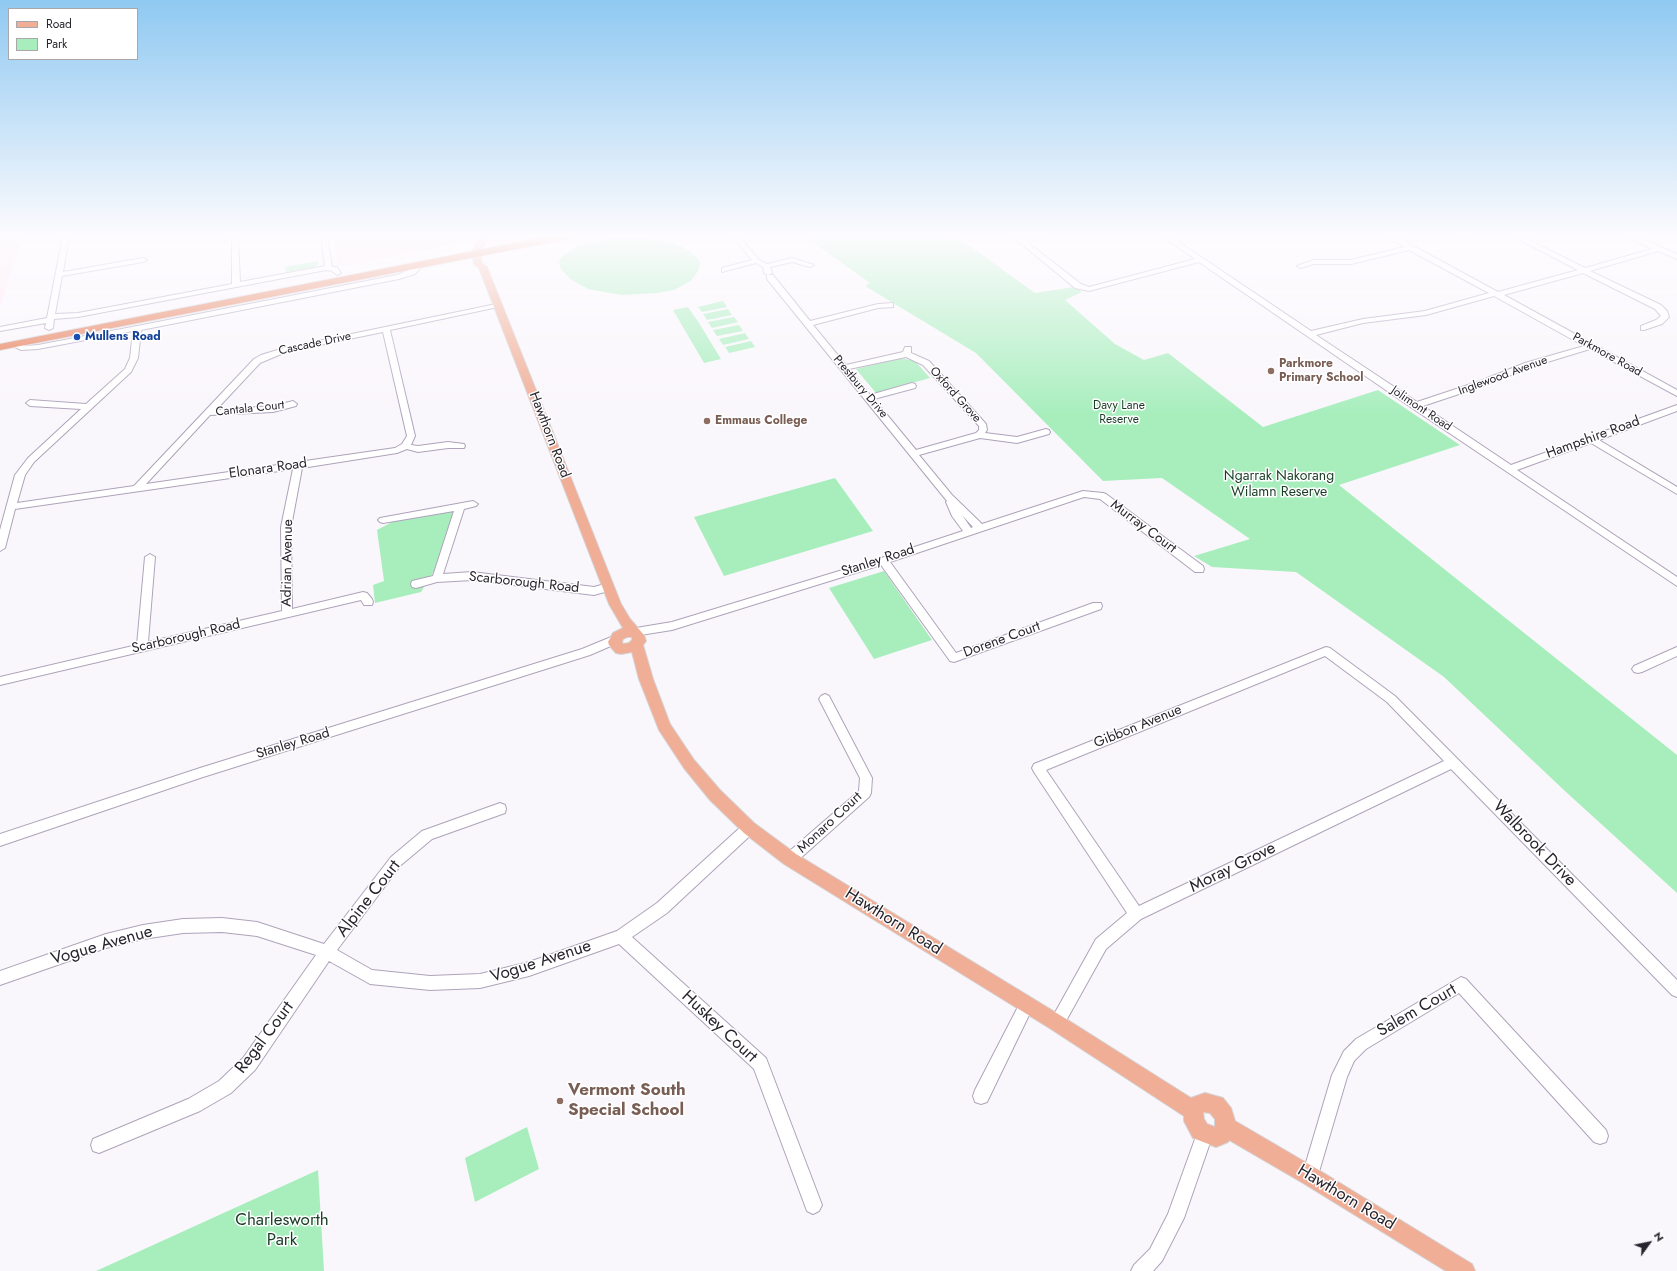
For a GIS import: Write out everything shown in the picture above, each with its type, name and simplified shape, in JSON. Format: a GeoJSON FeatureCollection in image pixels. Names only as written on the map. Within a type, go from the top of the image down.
{"type":"FeatureCollection","features":[{"type":"Feature","properties":{"kind":"highway"},"geometry":{"type":"LineString","coordinates":[[0,337],[50,321],[70,324],[210,295]]}},
{"type":"Feature","properties":{"kind":"highway"},"geometry":{"type":"LineString","coordinates":[[0,347],[267,295]]}},
{"type":"Feature","properties":{"kind":"main road","name":"Hawthorn Road"},"geometry":{"type":"LineString","coordinates":[[494,295],[608,587],[615,604],[635,638],[646,679],[664,726],[689,764],[715,795],[749,828],[790,859],[1027,1004],[1194,1111]]}},
{"type":"Feature","properties":{"kind":"main road","name":"Hawthorn Road"},"geometry":{"type":"LineString","coordinates":[[615,604],[618,625],[618,644],[630,655],[646,679]]}},
{"type":"Feature","properties":{"kind":"main road"},"geometry":{"type":"LineString","coordinates":[[618,644],[621,633],[635,638]]}},
{"type":"Feature","properties":{"kind":"main road"},"geometry":{"type":"LineString","coordinates":[[1205,1102],[1216,1105],[1224,1115],[1226,1127],[1221,1135],[1216,1137],[1200,1131],[1194,1121],[1194,1111],[1200,1103],[1205,1102]]}},
{"type":"Feature","properties":{"kind":"main road","name":"Hawthorn Road"},"geometry":{"type":"LineString","coordinates":[[1226,1127],[1310,1176],[1465,1271]]}},
{"type":"Feature","properties":{"kind":"street"},"geometry":{"type":"LineString","coordinates":[[50,321],[54,295]]}},
{"type":"Feature","properties":{"kind":"street"},"geometry":{"type":"LineString","coordinates":[[0,330],[182,295]]}},
{"type":"Feature","properties":{"kind":"street"},"geometry":{"type":"LineString","coordinates":[[16,344],[24,348],[38,347],[305,295]]}},
{"type":"Feature","properties":{"kind":"street","name":"Prestbury Drive"},"geometry":{"type":"LineString","coordinates":[[786,295],[915,453],[949,497],[980,528]]}},
{"type":"Feature","properties":{"kind":"street","name":"Jolimont Road"},"geometry":{"type":"LineString","coordinates":[[1252,295],[1677,582]]}},
{"type":"Feature","properties":{"kind":"street"},"geometry":{"type":"LineString","coordinates":[[1310,334],[1363,321],[1426,313],[1495,295]]}},
{"type":"Feature","properties":{"kind":"street","name":"Parkmore Road"},"geometry":{"type":"LineString","coordinates":[[1497,295],[1677,393]]}},
{"type":"Feature","properties":{"kind":"street"},"geometry":{"type":"LineString","coordinates":[[1635,295],[1658,307],[1664,313],[1665,317],[1662,320],[1644,328]]}},
{"type":"Feature","properties":{"kind":"street","name":"Cascade Drive"},"geometry":{"type":"LineString","coordinates":[[137,488],[257,361],[264,357],[284,350],[498,305]]}},
{"type":"Feature","properties":{"kind":"street"},"geometry":{"type":"LineString","coordinates":[[808,324],[878,306],[890,305]]}},
{"type":"Feature","properties":{"kind":"street"},"geometry":{"type":"LineString","coordinates":[[70,324],[85,314]]}},
{"type":"Feature","properties":{"kind":"street"},"geometry":{"type":"LineString","coordinates":[[0,548],[18,479],[27,464],[122,377],[132,364],[135,353],[137,328]]}},
{"type":"Feature","properties":{"kind":"street"},"geometry":{"type":"LineString","coordinates":[[386,329],[411,436],[406,446],[418,449],[448,445],[462,446]]}},
{"type":"Feature","properties":{"kind":"street","name":"Inglewood Avenue"},"geometry":{"type":"LineString","coordinates":[[1415,406],[1483,384],[1528,365],[1591,346]]}},
{"type":"Feature","properties":{"kind":"street","name":"Oxford Grove"},"geometry":{"type":"LineString","coordinates":[[844,368],[907,351],[926,363],[982,426],[982,430],[979,435],[915,453]]}},
{"type":"Feature","properties":{"kind":"street"},"geometry":{"type":"LineString","coordinates":[[869,398],[912,386]]}},
{"type":"Feature","properties":{"kind":"street"},"geometry":{"type":"LineString","coordinates":[[30,404],[89,408]]}},
{"type":"Feature","properties":{"kind":"street","name":"Cantala Court"},"geometry":{"type":"LineString","coordinates":[[207,413],[273,408],[293,404]]}},
{"type":"Feature","properties":{"kind":"street","name":"Hampshire Road"},"geometry":{"type":"LineString","coordinates":[[1510,469],[1591,439],[1675,411]]}},
{"type":"Feature","properties":{"kind":"street"},"geometry":{"type":"LineString","coordinates":[[979,435],[1017,440],[1046,432]]}},
{"type":"Feature","properties":{"kind":"street"},"geometry":{"type":"LineString","coordinates":[[1591,439],[1677,491]]}},
{"type":"Feature","properties":{"kind":"street","name":"Elonara Road"},"geometry":{"type":"LineString","coordinates":[[10,507],[397,450],[406,446]]}},
{"type":"Feature","properties":{"kind":"street","name":"Adrian Avenue"},"geometry":{"type":"LineString","coordinates":[[287,614],[286,527],[298,465]]}},
{"type":"Feature","properties":{"kind":"street","name":"Stanley Road"},"geometry":{"type":"LineString","coordinates":[[635,638],[883,560],[1083,494]]}},
{"type":"Feature","properties":{"kind":"street","name":"Murray Court"},"geometry":{"type":"LineString","coordinates":[[1083,494],[1103,496],[1199,569]]}},
{"type":"Feature","properties":{"kind":"street","name":"Prestbury Drive"},"geometry":{"type":"LineString","coordinates":[[949,497],[957,516],[969,532]]}},
{"type":"Feature","properties":{"kind":"street"},"geometry":{"type":"LineString","coordinates":[[383,520],[472,504]]}},
{"type":"Feature","properties":{"kind":"street"},"geometry":{"type":"LineString","coordinates":[[437,578],[460,507]]}},
{"type":"Feature","properties":{"kind":"street"},"geometry":{"type":"LineString","coordinates":[[142,647],[150,556]]}},
{"type":"Feature","properties":{"kind":"street","name":"Dorene Court"},"geometry":{"type":"LineString","coordinates":[[883,560],[954,658],[1097,606]]}},
{"type":"Feature","properties":{"kind":"street","name":"Scarborough Road"},"geometry":{"type":"LineString","coordinates":[[416,584],[437,578],[472,576],[594,591],[608,587]]}},
{"type":"Feature","properties":{"kind":"street","name":"Scarborough Road"},"geometry":{"type":"LineString","coordinates":[[0,680],[363,596],[368,602]]}},
{"type":"Feature","properties":{"kind":"street","name":"Stanley Road"},"geometry":{"type":"LineString","coordinates":[[0,840],[200,773],[586,652],[618,644]]}},
{"type":"Feature","properties":{"kind":"street","name":"Gibbon Avenue"},"geometry":{"type":"LineString","coordinates":[[1136,914],[1038,768],[1326,651],[1391,699]]}},
{"type":"Feature","properties":{"kind":"street"},"geometry":{"type":"LineString","coordinates":[[1638,670],[1677,651]]}},
{"type":"Feature","properties":{"kind":"street","name":"Monaro Court"},"geometry":{"type":"LineString","coordinates":[[790,859],[864,793],[866,778],[825,699]]}},
{"type":"Feature","properties":{"kind":"street","name":"Walbrook Drive"},"geometry":{"type":"LineString","coordinates":[[1391,699],[1677,990]]}},
{"type":"Feature","properties":{"kind":"street","name":"Moray Grove"},"geometry":{"type":"LineString","coordinates":[[1057,1023],[1101,944],[1136,914],[1454,762]]}},
{"type":"Feature","properties":{"kind":"street","name":"Alpine Court"},"geometry":{"type":"LineString","coordinates":[[327,952],[396,861],[428,835],[500,809]]}},
{"type":"Feature","properties":{"kind":"street","name":"Vogue Avenue"},"geometry":{"type":"LineString","coordinates":[[0,978],[106,941],[144,932],[183,926],[222,925],[256,928],[327,952],[370,977],[430,983],[480,981],[529,969],[621,936],[662,908],[749,828]]}},
{"type":"Feature","properties":{"kind":"street","name":"Huskey Court"},"geometry":{"type":"LineString","coordinates":[[621,936],[760,1064],[813,1205]]}},
{"type":"Feature","properties":{"kind":"street","name":"Regal Court"},"geometry":{"type":"LineString","coordinates":[[98,1145],[194,1104],[225,1087],[249,1064],[327,952]]}},
{"type":"Feature","properties":{"kind":"street","name":"Salem Court"},"geometry":{"type":"LineString","coordinates":[[1310,1176],[1340,1075],[1349,1056],[1361,1044],[1461,984],[1600,1136]]}},
{"type":"Feature","properties":{"kind":"street"},"geometry":{"type":"LineString","coordinates":[[981,1096],[1027,1004]]}},
{"type":"Feature","properties":{"kind":"street"},"geometry":{"type":"LineString","coordinates":[[1140,1271],[1156,1255],[1174,1218],[1205,1134]]}},
{"type":"Feature","properties":{"kind":"shaded area"},"geometry":{"type":"Polygon","coordinates":[[[0,295],[4,295],[0,307],[0,295]]]}},
{"type":"Feature","properties":{"kind":"green space","name":"Ngarrak Nakorang Wilamn Reserve"},"geometry":{"type":"Polygon","coordinates":[[[880,295],[1075,295],[1065,300],[1115,344],[1144,360],[1168,353],[1263,427],[1378,390],[1460,445],[1339,485],[1677,755],[1677,893],[1566,792],[1444,677],[1296,572],[1212,567],[1194,556],[1250,539],[1162,478],[1103,481],[976,353],[880,295]]]}},
{"type":"Feature","properties":{"kind":"green space"},"geometry":{"type":"Polygon","coordinates":[[[723,301],[727,307],[702,312],[698,307],[723,301]]]}},
{"type":"Feature","properties":{"kind":"green space"},"geometry":{"type":"Polygon","coordinates":[[[688,307],[721,359],[704,363],[673,310],[688,307]]]}},
{"type":"Feature","properties":{"kind":"green space"},"geometry":{"type":"Polygon","coordinates":[[[728,309],[732,315],[707,320],[703,314],[728,309]]]}},
{"type":"Feature","properties":{"kind":"green space"},"geometry":{"type":"Polygon","coordinates":[[[734,317],[738,322],[712,328],[708,322],[734,317]]]}},
{"type":"Feature","properties":{"kind":"green space"},"geometry":{"type":"Polygon","coordinates":[[[739,325],[743,331],[717,336],[713,330],[739,325]]]}},
{"type":"Feature","properties":{"kind":"green space"},"geometry":{"type":"Polygon","coordinates":[[[745,333],[749,339],[723,345],[719,339],[745,333]]]}},
{"type":"Feature","properties":{"kind":"green space"},"geometry":{"type":"Polygon","coordinates":[[[751,341],[755,347],[729,353],[725,347],[751,341]]]}},
{"type":"Feature","properties":{"kind":"green space"},"geometry":{"type":"Polygon","coordinates":[[[900,358],[915,361],[930,378],[876,393],[856,369],[900,358]]]}},
{"type":"Feature","properties":{"kind":"green space"},"geometry":{"type":"Polygon","coordinates":[[[835,478],[873,531],[724,576],[694,517],[835,478]]]}},
{"type":"Feature","properties":{"kind":"green space"},"geometry":{"type":"Polygon","coordinates":[[[456,510],[434,571],[421,592],[375,603],[373,585],[384,581],[377,530],[394,521],[456,510]]]}},
{"type":"Feature","properties":{"kind":"green space"},"geometry":{"type":"Polygon","coordinates":[[[884,571],[932,640],[874,659],[829,588],[884,571]]]}},
{"type":"Feature","properties":{"kind":"green space"},"geometry":{"type":"Polygon","coordinates":[[[527,1127],[539,1169],[475,1202],[465,1158],[527,1127]]]}},
{"type":"Feature","properties":{"kind":"green space","name":"Charlesworth Park"},"geometry":{"type":"Polygon","coordinates":[[[318,1170],[324,1271],[96,1271],[318,1170]]]}},
{"type":"Feature","properties":{"kind":"place","name":"Mullens Road"},"geometry":{"type":"Point","coordinates":[77,337]}},
{"type":"Feature","properties":{"kind":"place","name":"Parkmore Primary School"},"geometry":{"type":"Point","coordinates":[1271,371]}},
{"type":"Feature","properties":{"kind":"place","name":"Emmaus College"},"geometry":{"type":"Point","coordinates":[707,421]}},
{"type":"Feature","properties":{"kind":"place","name":"Vermont South Special School"},"geometry":{"type":"Point","coordinates":[560,1101]}},
{"type":"Feature","properties":{"kind":"park label","name":"Davy Lane Reserve"},"geometry":{"type":"Point","coordinates":[1119,413]}}]}
